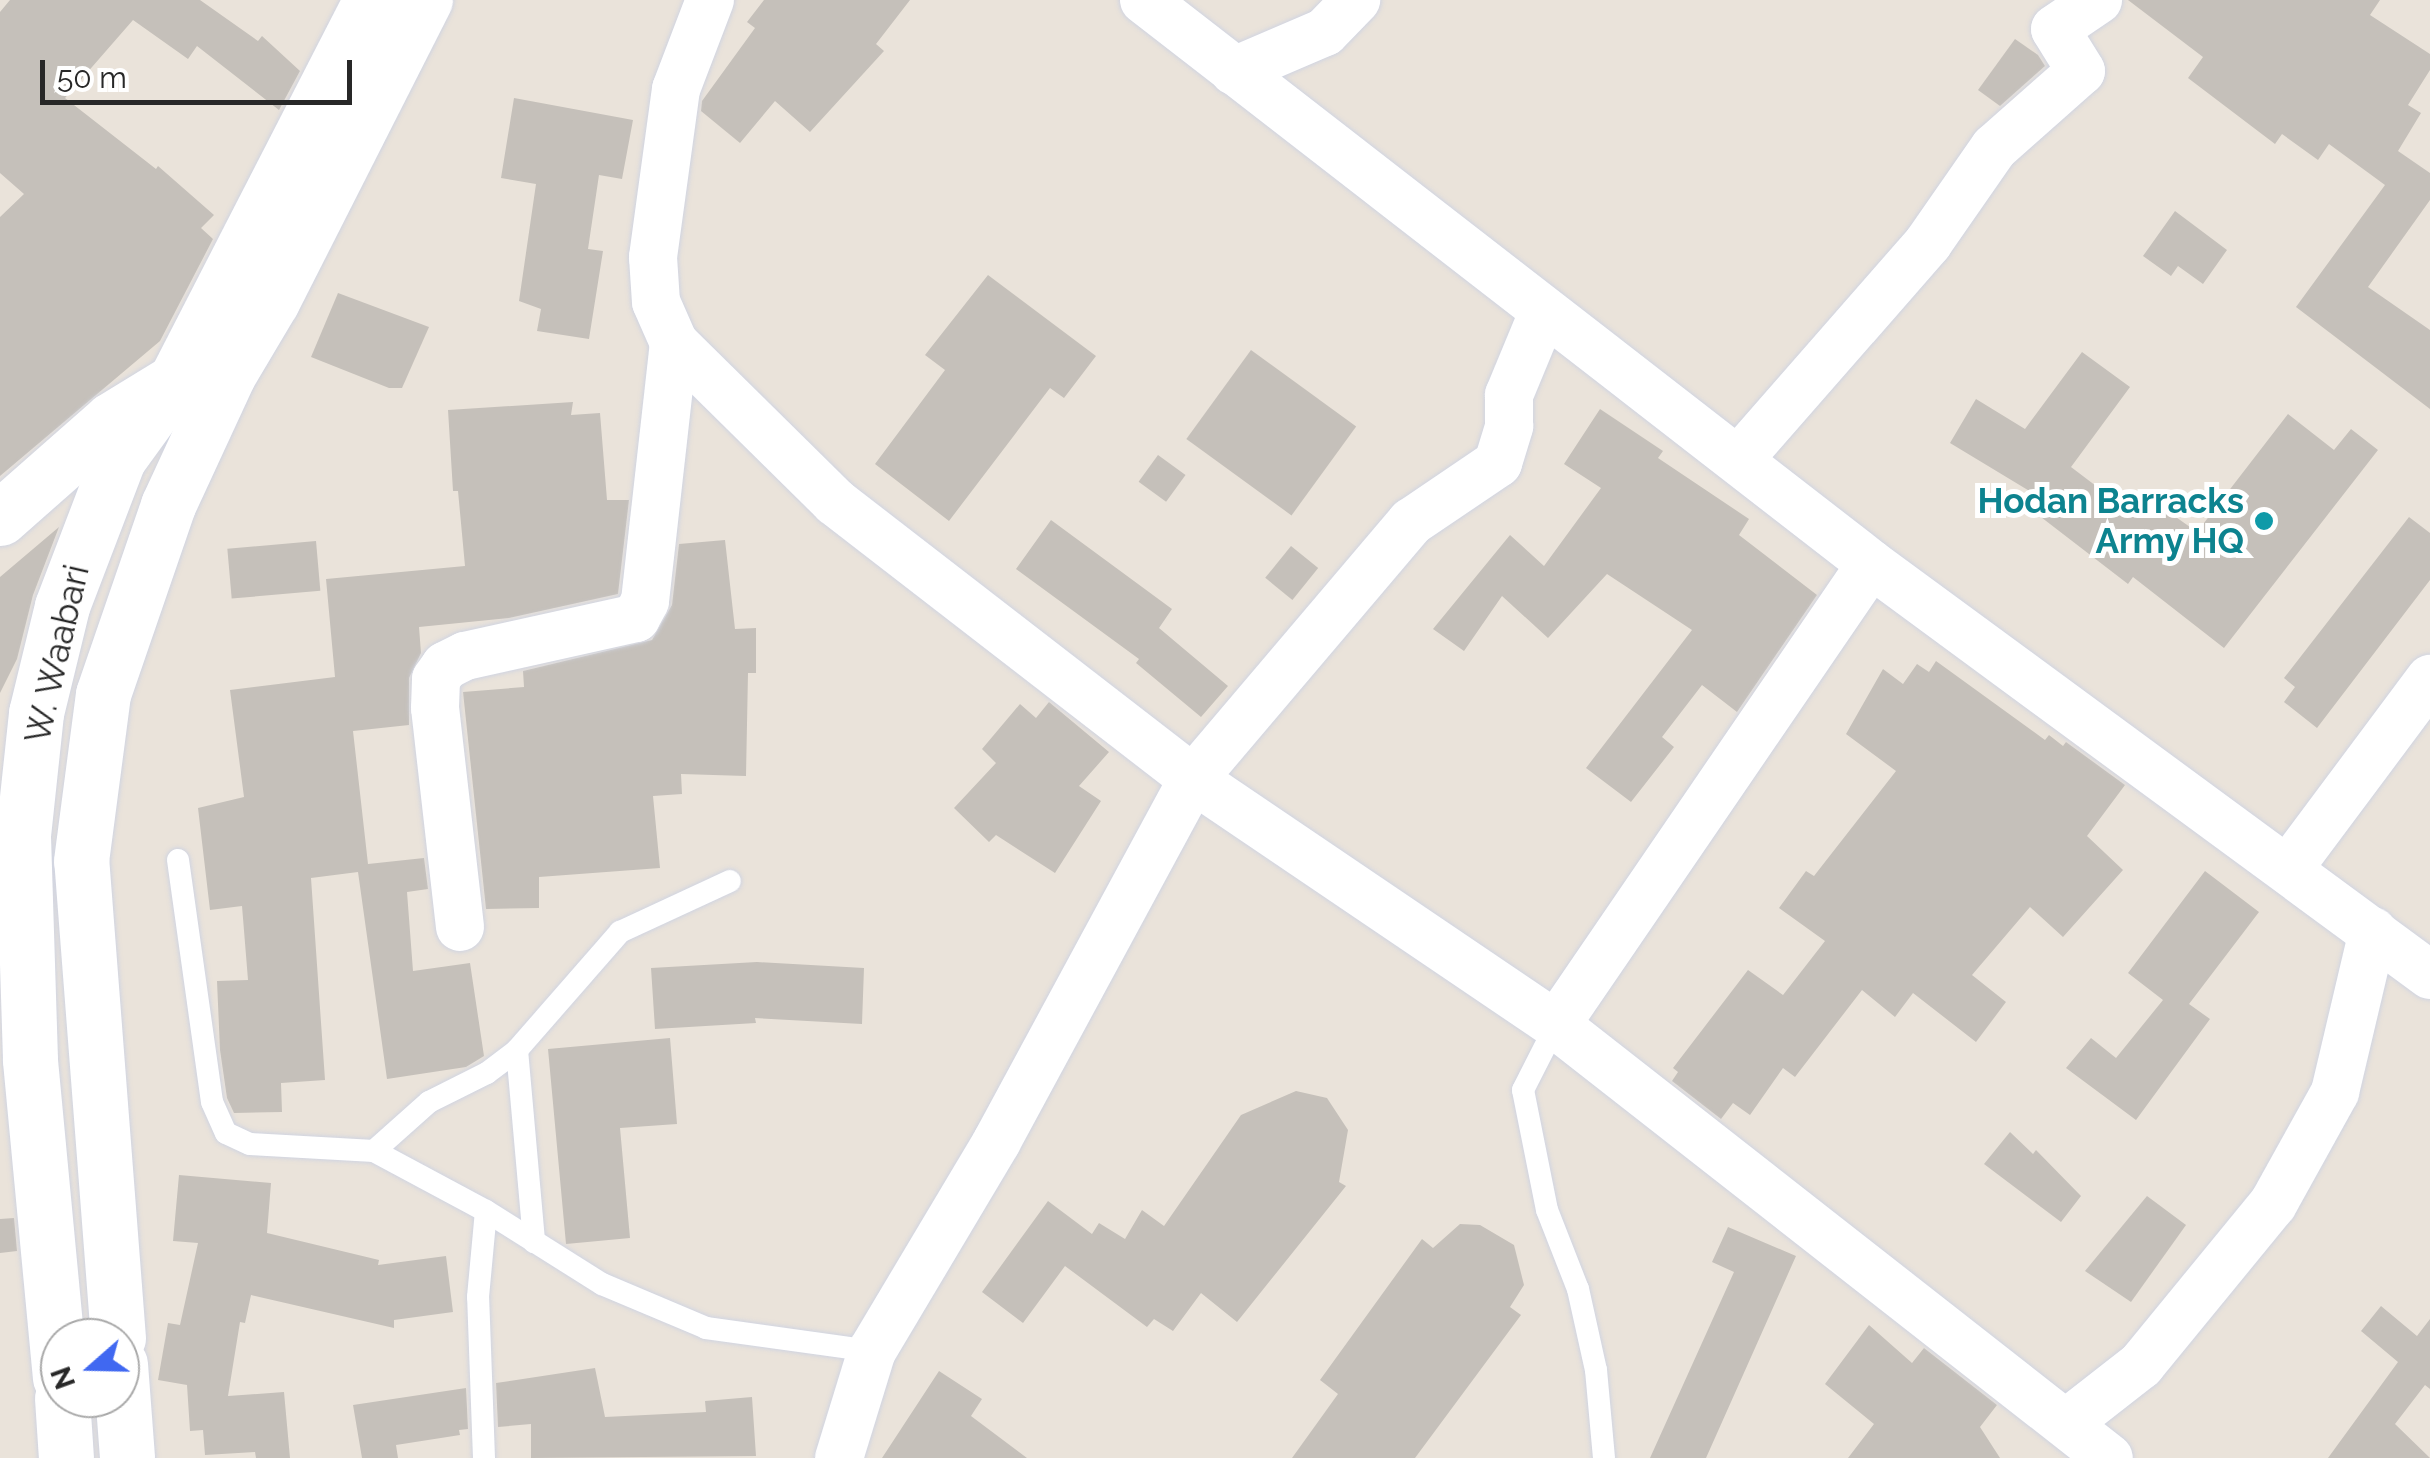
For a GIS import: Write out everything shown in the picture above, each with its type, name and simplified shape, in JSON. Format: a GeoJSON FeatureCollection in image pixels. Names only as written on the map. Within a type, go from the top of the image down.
{"type":"FeatureCollection","features":[{"type":"Feature","properties":{"kind":"main road","name":"W. Waabari"},"geometry":{"type":"LineString","coordinates":[[52,1318],[15,1054],[12,842],[36,713],[68,588],[118,460],[272,301],[426,0]]}},
{"type":"Feature","properties":{"kind":"main road","name":"W. Waabari"},"geometry":{"type":"LineString","coordinates":[[116,1318],[81,861],[103,694],[168,505],[202,377],[355,5]]}},
{"type":"Feature","properties":{"kind":"main road"},"geometry":{"type":"LineString","coordinates":[[0,518],[110,420],[202,377]]}},
{"type":"Feature","properties":{"kind":"main road"},"geometry":{"type":"LineString","coordinates":[[63,1418],[66,1458]]}},
{"type":"Feature","properties":{"kind":"main road"},"geometry":{"type":"LineString","coordinates":[[124,1418],[127,1458]]}},
{"type":"Feature","properties":{"kind":"street"},"geometry":{"type":"LineString","coordinates":[[710,0],[676,89],[653,257],[656,302],[674,343],[835,502],[1193,780],[1556,1025],[2068,1422],[2109,1458]]}},
{"type":"Feature","properties":{"kind":"street"},"geometry":{"type":"LineString","coordinates":[[1144,0],[1543,312],[1740,458],[1871,564],[2289,868],[2430,976]]}},
{"type":"Feature","properties":{"kind":"street"},"geometry":{"type":"LineString","coordinates":[[1234,71],[1325,32],[1356,0]]}},
{"type":"Feature","properties":{"kind":"street"},"geometry":{"type":"LineString","coordinates":[[1740,458],[1928,242],[1994,148],[2081,71],[2055,29],[2098,0]]}},
{"type":"Feature","properties":{"kind":"street"},"geometry":{"type":"LineString","coordinates":[[839,1458],[872,1351],[997,1141],[1193,780],[1411,522],[1498,462],[1509,426],[1509,395],[1543,312]]}},
{"type":"Feature","properties":{"kind":"street"},"geometry":{"type":"LineString","coordinates":[[460,928],[435,708],[436,679],[445,666],[465,656],[636,618],[644,601],[674,343]]}},
{"type":"Feature","properties":{"kind":"street"},"geometry":{"type":"LineString","coordinates":[[1556,1025],[1871,564]]}},
{"type":"Feature","properties":{"kind":"street"},"geometry":{"type":"LineString","coordinates":[[2289,868],[2430,679]]}},
{"type":"Feature","properties":{"kind":"street"},"geometry":{"type":"LineString","coordinates":[[2068,1422],[2142,1365],[2274,1204],[2336,1092],[2373,931]]}},
{"type":"Feature","properties":{"kind":"lane"},"geometry":{"type":"LineString","coordinates":[[178,860],[218,1120],[226,1133],[250,1144],[374,1151],[486,1211],[602,1284],[706,1328],[872,1351]]}},
{"type":"Feature","properties":{"kind":"lane"},"geometry":{"type":"LineString","coordinates":[[374,1151],[429,1102],[487,1072],[517,1050],[620,932],[730,881]]}},
{"type":"Feature","properties":{"kind":"lane"},"geometry":{"type":"LineString","coordinates":[[1556,1025],[1523,1090],[1548,1210],[1578,1288],[1593,1354],[1604,1458]]}},
{"type":"Feature","properties":{"kind":"lane"},"geometry":{"type":"LineString","coordinates":[[517,1050],[534,1242]]}},
{"type":"Feature","properties":{"kind":"lane"},"geometry":{"type":"LineString","coordinates":[[484,1458],[478,1297],[486,1211]]}},
{"type":"Feature","properties":{"kind":"building"},"geometry":{"type":"Polygon","coordinates":[[[10,0],[200,0],[258,41],[262,36],[300,71],[279,110],[197,46],[188,59],[133,20],[65,98],[156,169],[158,166],[214,215],[201,228],[213,239],[160,341],[0,476],[0,217],[24,194],[0,173],[0,12],[10,0]]]}},
{"type":"Feature","properties":{"kind":"building"},"geometry":{"type":"Polygon","coordinates":[[[764,0],[910,0],[876,44],[884,51],[810,132],[775,101],[740,143],[701,111],[702,101],[755,28],[747,22],[764,0]]]}},
{"type":"Feature","properties":{"kind":"building"},"geometry":{"type":"Polygon","coordinates":[[[2128,0],[2380,0],[2370,15],[2430,54],[2430,70],[2408,105],[2421,113],[2398,151],[2430,173],[2430,200],[2368,287],[2430,330],[2430,409],[2296,307],[2385,185],[2329,144],[2318,160],[2282,134],[2275,144],[2188,78],[2203,57],[2128,0]]]}},
{"type":"Feature","properties":{"kind":"building"},"geometry":{"type":"Polygon","coordinates":[[[2015,39],[2038,55],[2045,66],[2000,106],[1978,90],[2015,39]]]}},
{"type":"Feature","properties":{"kind":"building"},"geometry":{"type":"Polygon","coordinates":[[[514,98],[633,120],[622,179],[599,175],[588,249],[603,251],[589,339],[537,331],[541,309],[519,301],[536,184],[501,178],[514,98]]]}},
{"type":"Feature","properties":{"kind":"building"},"geometry":{"type":"Polygon","coordinates":[[[2175,211],[2227,250],[2203,284],[2178,266],[2171,276],[2143,256],[2175,211]]]}},
{"type":"Feature","properties":{"kind":"building"},"geometry":{"type":"Polygon","coordinates":[[[988,275],[1096,356],[1064,398],[1050,388],[949,521],[875,464],[945,370],[925,355],[988,275]]]}},
{"type":"Feature","properties":{"kind":"building"},"geometry":{"type":"Polygon","coordinates":[[[338,293],[429,327],[402,388],[389,388],[311,357],[338,293]]]}},
{"type":"Feature","properties":{"kind":"building"},"geometry":{"type":"Polygon","coordinates":[[[1251,350],[1356,426],[1292,515],[1186,439],[1251,350]]]}},
{"type":"Feature","properties":{"kind":"building"},"geometry":{"type":"Polygon","coordinates":[[[2082,352],[2130,387],[2071,467],[2129,511],[2142,493],[2197,532],[2288,414],[2334,450],[2351,429],[2378,450],[2224,648],[2133,577],[2128,584],[2037,514],[2046,501],[1950,443],[1976,399],[2025,429],[2082,352]]]}},
{"type":"Feature","properties":{"kind":"building"},"geometry":{"type":"Polygon","coordinates":[[[573,402],[571,415],[600,413],[607,500],[629,500],[618,594],[509,618],[419,627],[421,653],[409,678],[409,725],[353,731],[368,864],[424,858],[428,889],[407,892],[413,971],[470,963],[484,1056],[466,1067],[387,1079],[358,872],[311,878],[325,1080],[281,1083],[282,1112],[234,1113],[227,1098],[220,1050],[217,981],[248,980],[242,906],[210,910],[198,808],[244,797],[230,690],[335,677],[326,579],[465,566],[458,491],[453,491],[448,410],[573,402]]]}},
{"type":"Feature","properties":{"kind":"building"},"geometry":{"type":"Polygon","coordinates":[[[1600,409],[1663,451],[1658,458],[1749,519],[1739,535],[1817,595],[1737,712],[1702,685],[1662,737],[1674,747],[1631,802],[1586,768],[1692,630],[1607,574],[1548,638],[1502,596],[1464,651],[1433,629],[1510,535],[1544,566],[1601,488],[1564,464],[1600,409]]]}},
{"type":"Feature","properties":{"kind":"building"},"geometry":{"type":"Polygon","coordinates":[[[1158,455],[1186,475],[1166,502],[1139,482],[1158,455]]]}},
{"type":"Feature","properties":{"kind":"building"},"geometry":{"type":"Polygon","coordinates":[[[2409,517],[2430,533],[2430,580],[2317,728],[2284,702],[2295,687],[2284,678],[2409,517]]]}},
{"type":"Feature","properties":{"kind":"building"},"geometry":{"type":"Polygon","coordinates":[[[1051,520],[1172,609],[1159,628],[1228,686],[1201,717],[1136,663],[1139,659],[1016,569],[1051,520]]]}},
{"type":"Feature","properties":{"kind":"building"},"geometry":{"type":"Polygon","coordinates":[[[59,527],[33,595],[17,659],[0,693],[0,577],[59,527]]]}},
{"type":"Feature","properties":{"kind":"building"},"geometry":{"type":"Polygon","coordinates":[[[725,540],[735,629],[756,628],[756,673],[748,673],[746,776],[681,774],[682,794],[653,796],[660,868],[539,877],[539,908],[486,909],[463,692],[524,687],[523,671],[652,640],[672,605],[679,544],[725,540]]]}},
{"type":"Feature","properties":{"kind":"building"},"geometry":{"type":"Polygon","coordinates":[[[316,541],[320,591],[232,599],[227,549],[316,541]]]}},
{"type":"Feature","properties":{"kind":"building"},"geometry":{"type":"Polygon","coordinates":[[[1291,546],[1318,568],[1292,600],[1265,578],[1291,546]]]}},
{"type":"Feature","properties":{"kind":"building"},"geometry":{"type":"Polygon","coordinates":[[[1936,661],[2045,740],[2049,735],[2063,746],[2066,742],[2125,785],[2087,836],[2123,870],[2063,937],[2030,907],[1972,975],[2006,1002],[1976,1042],[1913,993],[1895,1017],[1862,990],[1795,1077],[1783,1068],[1750,1115],[1733,1103],[1721,1119],[1672,1081],[1678,1072],[1673,1068],[1748,970],[1783,995],[1825,941],[1779,908],[1806,871],[1814,876],[1896,771],[1846,734],[1883,669],[1903,684],[1917,664],[1929,672],[1936,661]]]}},
{"type":"Feature","properties":{"kind":"building"},"geometry":{"type":"Polygon","coordinates":[[[1049,702],[1109,752],[1079,786],[1101,801],[1055,873],[996,835],[989,842],[954,808],[996,763],[982,749],[1020,704],[1036,718],[1049,702]]]}},
{"type":"Feature","properties":{"kind":"building"},"geometry":{"type":"Polygon","coordinates":[[[2205,871],[2259,912],[2189,1004],[2210,1019],[2136,1120],[2066,1068],[2091,1038],[2116,1058],[2163,1000],[2128,973],[2205,871]]]}},
{"type":"Feature","properties":{"kind":"building"},"geometry":{"type":"Polygon","coordinates":[[[757,962],[864,968],[862,1024],[755,1018],[756,1023],[655,1029],[651,968],[757,962]]]}},
{"type":"Feature","properties":{"kind":"building"},"geometry":{"type":"Polygon","coordinates":[[[670,1038],[677,1124],[620,1128],[630,1238],[566,1244],[548,1049],[670,1038]]]}},
{"type":"Feature","properties":{"kind":"building"},"geometry":{"type":"Polygon","coordinates":[[[1296,1091],[1327,1098],[1348,1130],[1339,1182],[1346,1186],[1237,1322],[1201,1293],[1173,1331],[1154,1319],[1147,1327],[1065,1266],[1023,1323],[982,1292],[1048,1201],[1092,1234],[1099,1223],[1125,1239],[1142,1210],[1164,1226],[1241,1115],[1296,1091]]]}},
{"type":"Feature","properties":{"kind":"building"},"geometry":{"type":"Polygon","coordinates":[[[2010,1132],[2033,1154],[2036,1150],[2081,1196],[2061,1222],[1984,1164],[2010,1132]]]}},
{"type":"Feature","properties":{"kind":"building"},"geometry":{"type":"Polygon","coordinates":[[[179,1175],[271,1183],[267,1233],[379,1260],[378,1265],[446,1256],[453,1312],[394,1320],[394,1328],[251,1295],[245,1323],[240,1322],[228,1396],[284,1392],[290,1458],[256,1458],[255,1452],[205,1455],[203,1430],[190,1431],[187,1385],[158,1380],[168,1323],[180,1325],[198,1243],[173,1241],[179,1175]]]}},
{"type":"Feature","properties":{"kind":"building"},"geometry":{"type":"Polygon","coordinates":[[[2147,1196],[2186,1225],[2131,1302],[2085,1271],[2147,1196]]]}},
{"type":"Feature","properties":{"kind":"building"},"geometry":{"type":"Polygon","coordinates":[[[14,1218],[17,1251],[0,1253],[0,1219],[14,1218]]]}},
{"type":"Feature","properties":{"kind":"building"},"geometry":{"type":"Polygon","coordinates":[[[1460,1224],[1480,1225],[1514,1245],[1524,1285],[1510,1307],[1521,1315],[1415,1458],[1292,1458],[1338,1394],[1320,1380],[1422,1239],[1433,1248],[1460,1224]]]}},
{"type":"Feature","properties":{"kind":"building"},"geometry":{"type":"Polygon","coordinates":[[[1728,1227],[1796,1256],[1706,1458],[1650,1458],[1734,1272],[1712,1262],[1728,1227]]]}},
{"type":"Feature","properties":{"kind":"building"},"geometry":{"type":"Polygon","coordinates":[[[2381,1306],[2417,1336],[2430,1319],[2430,1389],[2425,1385],[2395,1424],[2430,1458],[2328,1458],[2398,1362],[2361,1331],[2381,1306]]]}},
{"type":"Feature","properties":{"kind":"building"},"geometry":{"type":"Polygon","coordinates":[[[1869,1325],[1912,1363],[1924,1348],[1997,1405],[1980,1427],[2000,1458],[1848,1458],[1874,1424],[1825,1384],[1869,1325]]]}},
{"type":"Feature","properties":{"kind":"building"},"geometry":{"type":"Polygon","coordinates":[[[595,1368],[605,1417],[706,1412],[705,1401],[752,1397],[756,1456],[531,1458],[531,1424],[498,1427],[496,1383],[595,1368]]]}},
{"type":"Feature","properties":{"kind":"building"},"geometry":{"type":"Polygon","coordinates":[[[939,1371],[982,1399],[971,1416],[1027,1458],[882,1458],[939,1371]]]}},
{"type":"Feature","properties":{"kind":"building"},"geometry":{"type":"Polygon","coordinates":[[[466,1388],[468,1429],[459,1430],[460,1435],[396,1445],[398,1458],[362,1458],[353,1405],[466,1388]]]}},
{"type":"Feature","properties":{"kind":"place","name":"Hodan Barracks Army HQ"},"geometry":{"type":"Point","coordinates":[2264,521]}}]}
